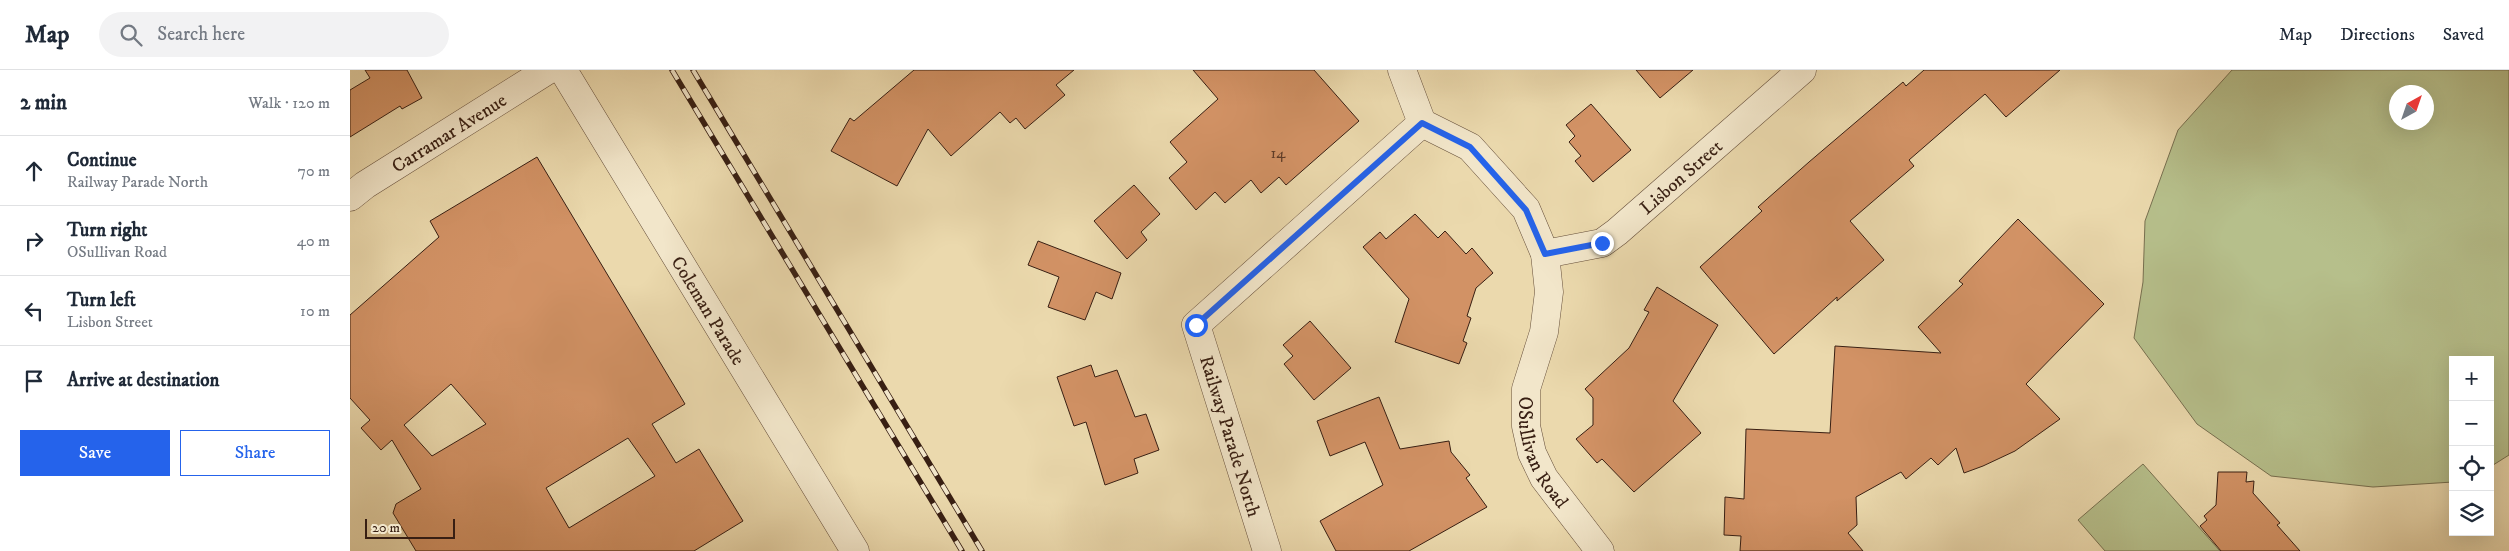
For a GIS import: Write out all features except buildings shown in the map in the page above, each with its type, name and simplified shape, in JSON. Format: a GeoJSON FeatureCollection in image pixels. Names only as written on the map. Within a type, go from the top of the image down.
{"type":"FeatureCollection","features":[{"type":"Feature","properties":{"kind":"street","name":"Carramar Avenue"},"geometry":{"type":"LineString","coordinates":[[350,197],[365,185],[548,70]]}},
{"type":"Feature","properties":{"kind":"street","name":"Coleman Parade"},"geometry":{"type":"LineString","coordinates":[[563,70],[746,367],[855,551]]}},
{"type":"Feature","properties":{"kind":"street"},"geometry":{"type":"LineString","coordinates":[[1402,70],[1422,123]]}},
{"type":"Feature","properties":{"kind":"street","name":"Lisbon Street"},"geometry":{"type":"LineString","coordinates":[[1545,254],[1602,243],[1802,70]]}},
{"type":"Feature","properties":{"kind":"street","name":"OSullivan Road"},"geometry":{"type":"LineString","coordinates":[[1422,123],[1470,147],[1526,210],[1545,254],[1549,292],[1544,332],[1526,389],[1526,426],[1532,453],[1544,478],[1600,551]]}},
{"type":"Feature","properties":{"kind":"street","name":"Railway Parade North"},"geometry":{"type":"LineString","coordinates":[[1267,551],[1196,325],[1422,123]]}},
{"type":"Feature","properties":{"kind":"green space"},"geometry":{"type":"Polygon","coordinates":[[[2232,70],[2509,70],[2509,455],[2494,464],[2494,356],[2449,356],[2449,482],[2373,487],[2271,476],[2197,424],[2134,338],[2143,282],[2145,221],[2178,130],[2232,70]]]}},
{"type":"Feature","properties":{"kind":"green space"},"geometry":{"type":"Polygon","coordinates":[[[2143,464],[2220,551],[2105,551],[2078,520],[2143,464]]]}},
{"type":"Feature","properties":{"kind":"railway"},"geometry":{"type":"LineString","coordinates":[[672,70],[962,551]]}},
{"type":"Feature","properties":{"kind":"railway"},"geometry":{"type":"LineString","coordinates":[[693,70],[982,551]]}},
{"type":"Feature","properties":{"kind":"route"},"geometry":{"type":"LineString","coordinates":[[1196,325],[1422,123],[1470,147],[1526,210],[1545,254],[1602,243]]}}]}
